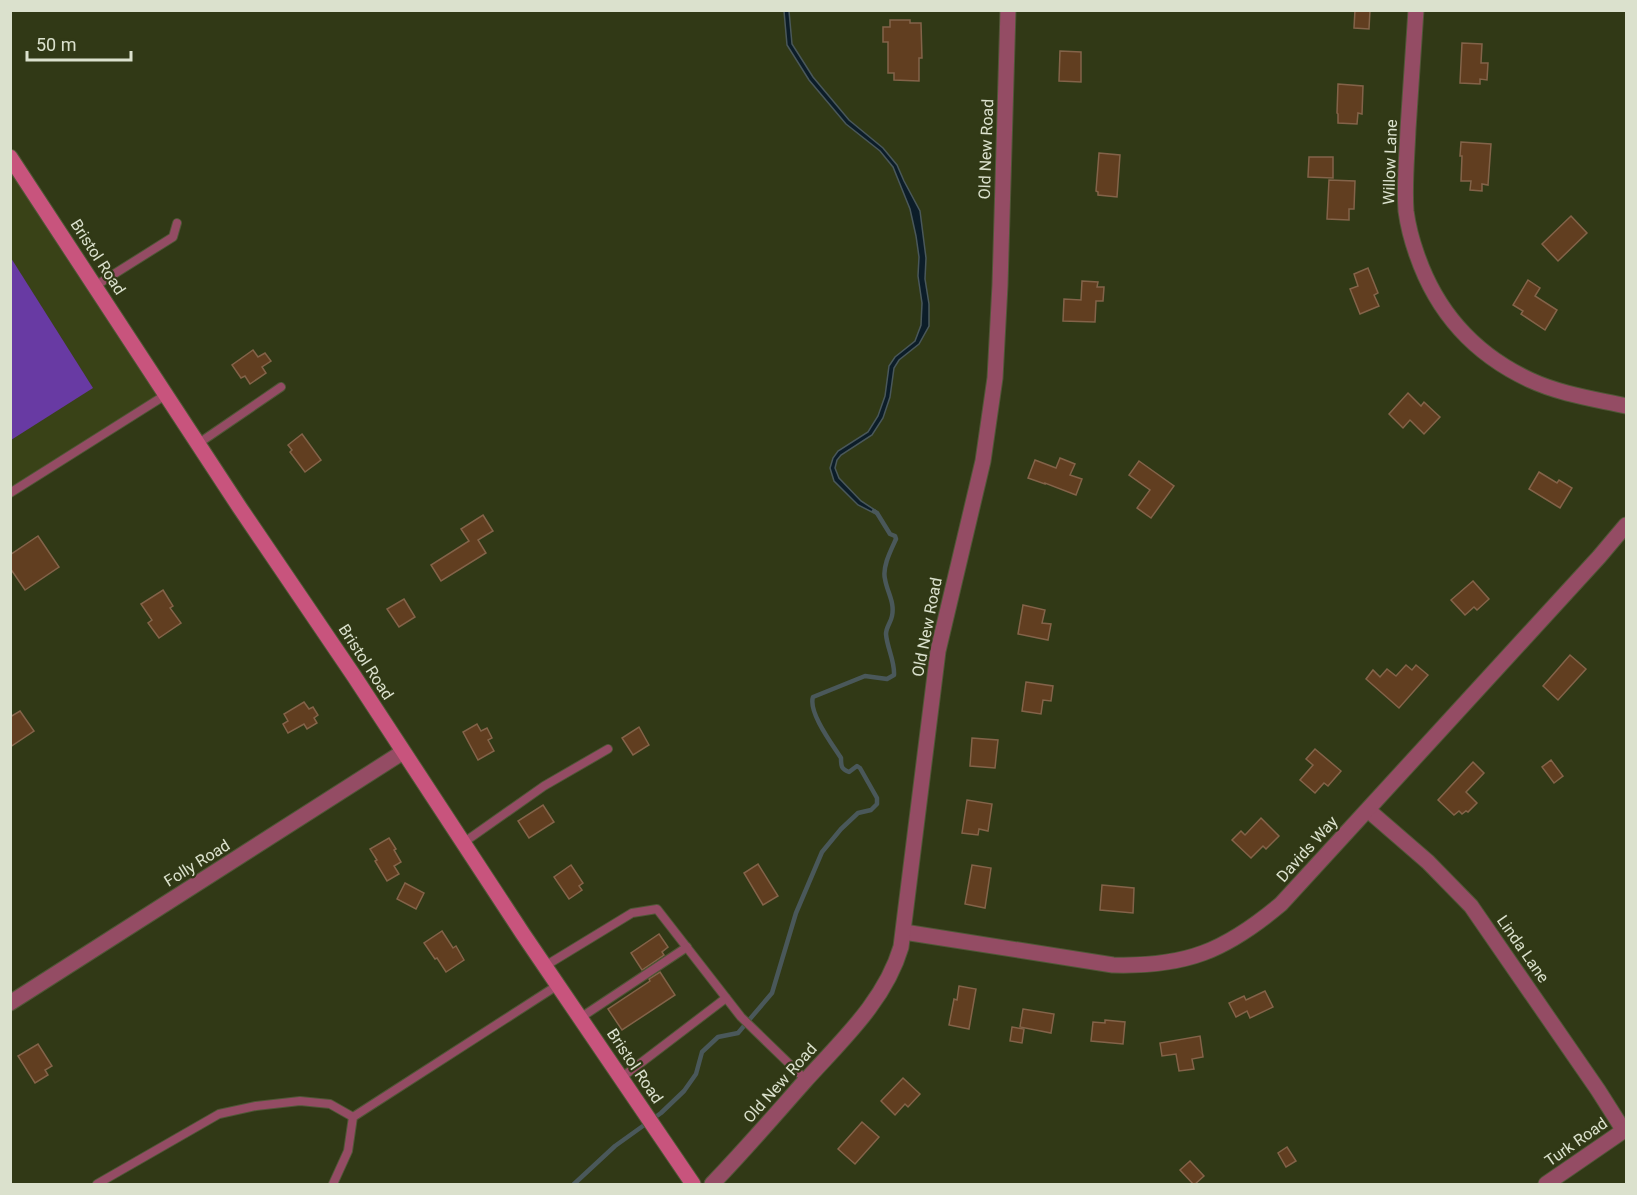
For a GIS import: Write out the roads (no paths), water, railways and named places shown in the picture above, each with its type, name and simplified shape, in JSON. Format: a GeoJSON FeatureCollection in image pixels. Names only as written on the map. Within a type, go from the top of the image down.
{"type":"FeatureCollection","features":[{"type":"Feature","properties":{"kind":"main road","name":"Bristol Road"},"geometry":{"type":"LineString","coordinates":[[10,157],[463,843],[693,1185]]}},
{"type":"Feature","properties":{"kind":"street","name":"Old New Road"},"geometry":{"type":"LineString","coordinates":[[712,1185],[850,1033],[879,995],[895,963],[903,932],[938,651],[983,461],[995,378],[1008,10]]}},
{"type":"Feature","properties":{"kind":"street","name":"Willow Lane"},"geometry":{"type":"LineString","coordinates":[[1416,10],[1405,181],[1406,212],[1411,238],[1434,295],[1460,330],[1485,354],[1510,370],[1552,389],[1626,406]]}},
{"type":"Feature","properties":{"kind":"street","name":"Davids Way"},"geometry":{"type":"LineString","coordinates":[[903,932],[1113,965],[1141,966],[1169,963],[1223,945],[1259,923],[1281,904],[1626,525]]}},
{"type":"Feature","properties":{"kind":"street","name":"Folly Road"},"geometry":{"type":"LineString","coordinates":[[10,1003],[403,752]]}},
{"type":"Feature","properties":{"kind":"street","name":"Linda Lane"},"geometry":{"type":"LineString","coordinates":[[1368,810],[1428,862],[1471,906],[1625,1130]]}},
{"type":"Feature","properties":{"kind":"street","name":"Turk Road"},"geometry":{"type":"LineString","coordinates":[[1546,1185],[1625,1130]]}},
{"type":"Feature","properties":{"kind":"lane"},"geometry":{"type":"LineString","coordinates":[[95,286],[172,237],[177,223]]}},
{"type":"Feature","properties":{"kind":"lane"},"geometry":{"type":"LineString","coordinates":[[199,443],[281,387]]}},
{"type":"Feature","properties":{"kind":"lane"},"geometry":{"type":"LineString","coordinates":[[10,493],[167,394]]}},
{"type":"Feature","properties":{"kind":"lane"},"geometry":{"type":"LineString","coordinates":[[463,843],[544,786],[608,749]]}},
{"type":"Feature","properties":{"kind":"lane"},"geometry":{"type":"LineString","coordinates":[[545,966],[632,913],[657,909],[741,1017],[806,1080]]}},
{"type":"Feature","properties":{"kind":"lane"},"geometry":{"type":"LineString","coordinates":[[580,1018],[687,948]]}},
{"type":"Feature","properties":{"kind":"lane"},"geometry":{"type":"LineString","coordinates":[[333,1185],[348,1151],[353,1117],[558,985]]}},
{"type":"Feature","properties":{"kind":"lane"},"geometry":{"type":"LineString","coordinates":[[621,1078],[726,998]]}},
{"type":"Feature","properties":{"kind":"lane"},"geometry":{"type":"LineString","coordinates":[[97,1185],[219,1114],[256,1106],[300,1101],[330,1104],[353,1117]]}},
{"type":"Feature","properties":{"kind":"water"},"geometry":{"type":"Polygon","coordinates":[[[784,11],[789,11],[792,44],[813,77],[849,120],[883,148],[897,165],[920,211],[926,258],[925,279],[929,304],[929,326],[919,344],[899,360],[894,368],[890,397],[883,418],[872,435],[841,455],[835,468],[839,478],[861,501],[878,512],[878,515],[858,505],[834,481],[830,468],[838,451],[868,432],[878,416],[885,396],[889,366],[895,357],[915,341],[921,325],[922,303],[916,236],[910,209],[893,167],[880,151],[846,124],[809,80],[787,45],[784,11]]]}},
{"type":"Feature","properties":{"kind":"waterway"},"geometry":{"type":"LineString","coordinates":[[574,1184],[615,1146],[661,1113],[684,1091],[696,1074],[702,1052],[718,1037],[738,1033],[772,993],[796,913],[822,852],[858,813],[871,810],[877,804],[877,798],[860,768],[857,766],[849,772],[841,765],[841,758],[817,719],[812,703],[813,697],[865,676],[887,679],[894,675],[886,634],[892,616],[892,606],[884,574],[896,539],[874,511]]}}]}
